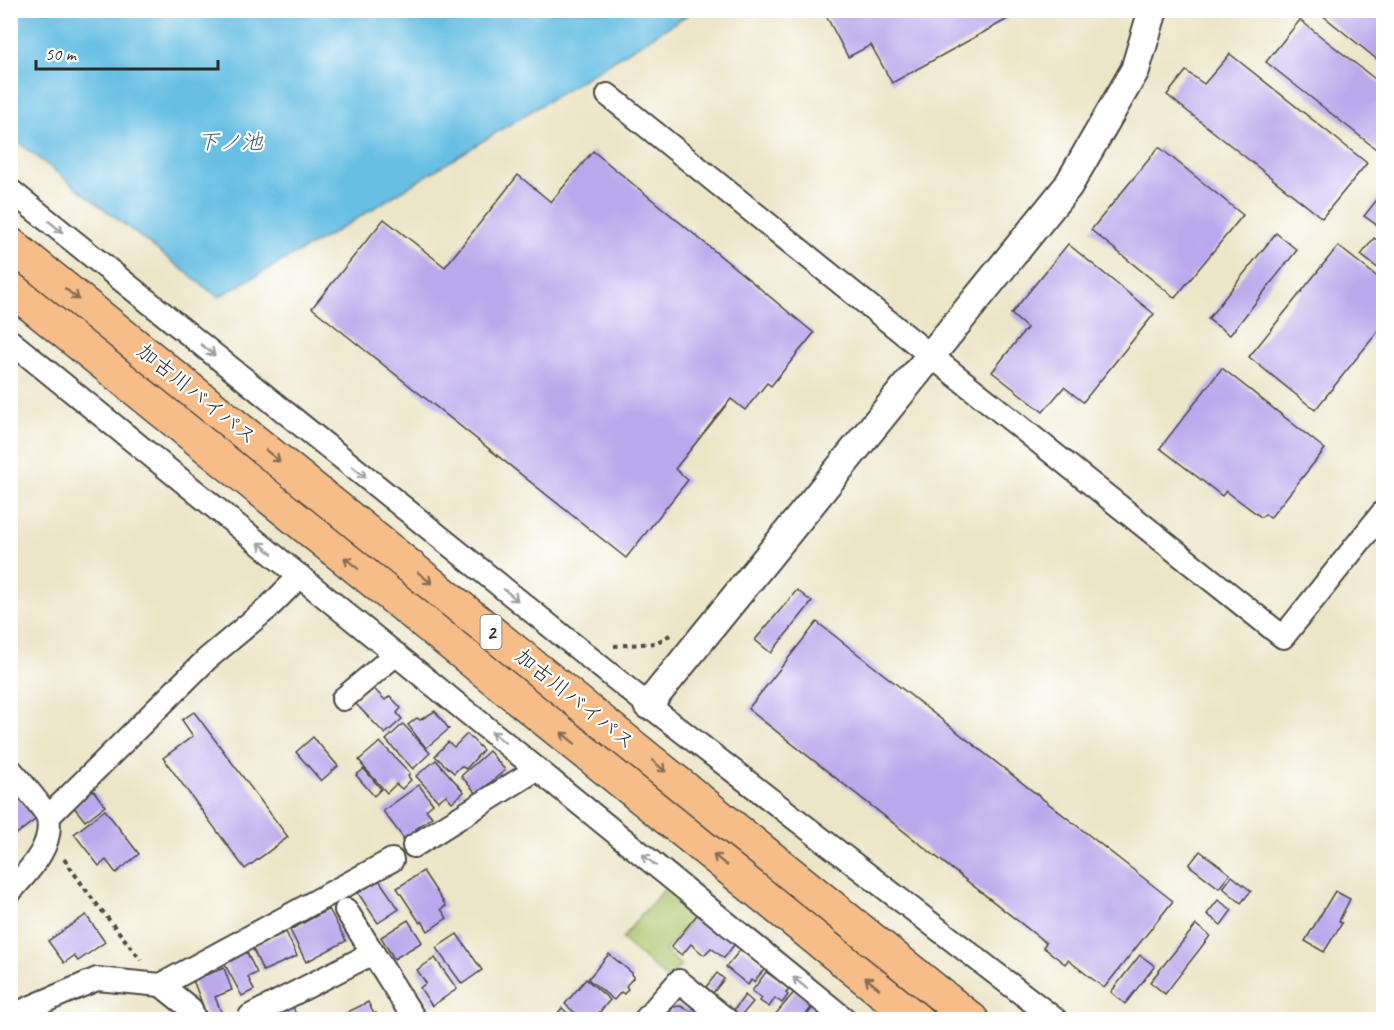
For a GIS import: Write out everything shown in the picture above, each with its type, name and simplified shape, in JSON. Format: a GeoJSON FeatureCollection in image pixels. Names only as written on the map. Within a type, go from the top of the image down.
{"type":"FeatureCollection","features":[{"type":"Feature","properties":{"kind":"highway","name":"加古川バイパス"},"geometry":{"type":"LineString","coordinates":[[10,244],[972,1020]]}},
{"type":"Feature","properties":{"kind":"highway","name":"加古川バイパス"},"geometry":{"type":"LineString","coordinates":[[10,288],[917,1020]]}},
{"type":"Feature","properties":{"kind":"street"},"geometry":{"type":"LineString","coordinates":[[648,705],[1068,186],[1135,70],[1153,10]]}},
{"type":"Feature","properties":{"kind":"street"},"geometry":{"type":"LineString","coordinates":[[608,94],[1283,638],[1383,511]]}},
{"type":"Feature","properties":{"kind":"street"},"geometry":{"type":"LineString","coordinates":[[10,190],[648,705],[1056,1020]]}},
{"type":"Feature","properties":{"kind":"street"},"geometry":{"type":"LineString","coordinates":[[10,341],[846,1020]]}},
{"type":"Feature","properties":{"kind":"street"},"geometry":{"type":"LineString","coordinates":[[10,892],[41,853],[48,827],[207,659],[268,608],[300,576]]}},
{"type":"Feature","properties":{"kind":"street"},"geometry":{"type":"LineString","coordinates":[[343,699],[396,654]]}},
{"type":"Feature","properties":{"kind":"street"},"geometry":{"type":"LineString","coordinates":[[10,769],[48,827]]}},
{"type":"Feature","properties":{"kind":"street"},"geometry":{"type":"LineString","coordinates":[[414,846],[537,769]]}},
{"type":"Feature","properties":{"kind":"street"},"geometry":{"type":"LineString","coordinates":[[10,1016],[96,979],[162,985],[392,860]]}},
{"type":"Feature","properties":{"kind":"street"},"geometry":{"type":"LineString","coordinates":[[346,910],[415,1020]]}},
{"type":"Feature","properties":{"kind":"street"},"geometry":{"type":"LineString","coordinates":[[251,1020],[250,1016],[373,953]]}},
{"type":"Feature","properties":{"kind":"street"},"geometry":{"type":"LineString","coordinates":[[645,1020],[679,981],[727,1020]]}},
{"type":"Feature","properties":{"kind":"street"},"geometry":{"type":"LineString","coordinates":[[162,985],[191,1009],[194,1020]]}},
{"type":"Feature","properties":{"kind":"path"},"geometry":{"type":"LineString","coordinates":[[48,827],[91,897],[162,985]]}},
{"type":"Feature","properties":{"kind":"green space"},"geometry":{"type":"Polygon","coordinates":[[[669,888],[700,912],[665,951],[681,965],[668,980],[622,939],[640,916],[664,890],[669,888]]]}},
{"type":"Feature","properties":{"kind":"water","name":"下ノ池"},"geometry":{"type":"Polygon","coordinates":[[[10,11],[694,11],[335,232],[218,297],[11,137],[10,11]]]}},
{"type":"Feature","properties":{"kind":"building"},"geometry":{"type":"Polygon","coordinates":[[[823,10],[1024,10],[892,83],[871,45],[848,57],[823,10]]]}},
{"type":"Feature","properties":{"kind":"building"},"geometry":{"type":"Polygon","coordinates":[[[1316,10],[1384,10],[1384,65],[1316,10]]]}},
{"type":"Feature","properties":{"kind":"building"},"geometry":{"type":"Polygon","coordinates":[[[1300,20],[1384,86],[1384,142],[1379,148],[1376,149],[1266,62],[1300,20]]]}},
{"type":"Feature","properties":{"kind":"building"},"geometry":{"type":"Polygon","coordinates":[[[1230,54],[1367,163],[1322,218],[1167,95],[1186,71],[1204,84],[1230,54]]]}},
{"type":"Feature","properties":{"kind":"building"},"geometry":{"type":"Polygon","coordinates":[[[1159,147],[1243,215],[1175,298],[1091,230],[1159,147]]]}},
{"type":"Feature","properties":{"kind":"building"},"geometry":{"type":"Polygon","coordinates":[[[593,151],[814,333],[771,386],[767,383],[745,410],[731,399],[675,469],[688,480],[626,558],[312,308],[384,219],[445,267],[518,175],[551,202],[593,151]]]}},
{"type":"Feature","properties":{"kind":"building"},"geometry":{"type":"Polygon","coordinates":[[[1384,191],[1384,230],[1364,216],[1384,191]]]}},
{"type":"Feature","properties":{"kind":"building"},"geometry":{"type":"Polygon","coordinates":[[[1276,233],[1297,250],[1230,335],[1208,319],[1276,233]]]}},
{"type":"Feature","properties":{"kind":"building"},"geometry":{"type":"Polygon","coordinates":[[[1374,238],[1384,245],[1384,263],[1379,269],[1361,255],[1374,238]]]}},
{"type":"Feature","properties":{"kind":"building"},"geometry":{"type":"Polygon","coordinates":[[[1068,244],[1154,314],[1083,402],[1064,387],[1043,412],[992,372],[1027,328],[1011,314],[1068,244]]]}},
{"type":"Feature","properties":{"kind":"building"},"geometry":{"type":"Polygon","coordinates":[[[1338,246],[1384,282],[1384,324],[1315,410],[1249,357],[1338,246]]]}},
{"type":"Feature","properties":{"kind":"building"},"geometry":{"type":"Polygon","coordinates":[[[1222,368],[1325,449],[1270,518],[1265,514],[1261,517],[1226,491],[1222,496],[1160,448],[1222,368]]]}},
{"type":"Feature","properties":{"kind":"building"},"geometry":{"type":"Polygon","coordinates":[[[797,590],[812,602],[771,653],[755,640],[797,590]]]}},
{"type":"Feature","properties":{"kind":"building"},"geometry":{"type":"Polygon","coordinates":[[[817,622],[1173,901],[1104,988],[1068,960],[1065,964],[1043,947],[1046,943],[748,709],[817,622]]]}},
{"type":"Feature","properties":{"kind":"building"},"geometry":{"type":"Polygon","coordinates":[[[372,687],[385,700],[390,696],[401,708],[397,713],[402,719],[385,734],[355,703],[372,687]]]}},
{"type":"Feature","properties":{"kind":"building"},"geometry":{"type":"Polygon","coordinates":[[[435,711],[449,729],[426,748],[408,725],[417,718],[420,720],[435,711]]]}},
{"type":"Feature","properties":{"kind":"building"},"geometry":{"type":"Polygon","coordinates":[[[194,712],[288,837],[245,869],[163,758],[193,736],[182,720],[194,712]]]}},
{"type":"Feature","properties":{"kind":"building"},"geometry":{"type":"Polygon","coordinates":[[[403,724],[430,753],[413,769],[386,740],[403,724]]]}},
{"type":"Feature","properties":{"kind":"building"},"geometry":{"type":"Polygon","coordinates":[[[467,734],[483,750],[466,769],[461,766],[454,773],[435,756],[448,742],[454,747],[467,734]]]}},
{"type":"Feature","properties":{"kind":"building"},"geometry":{"type":"Polygon","coordinates":[[[313,737],[338,766],[321,781],[296,752],[313,737]]]}},
{"type":"Feature","properties":{"kind":"building"},"geometry":{"type":"Polygon","coordinates":[[[380,742],[410,773],[408,776],[411,780],[402,789],[396,784],[387,793],[359,760],[380,742]]]}},
{"type":"Feature","properties":{"kind":"building"},"geometry":{"type":"Polygon","coordinates":[[[489,751],[505,770],[477,794],[461,776],[489,751]]]}},
{"type":"Feature","properties":{"kind":"building"},"geometry":{"type":"Polygon","coordinates":[[[436,760],[464,792],[452,802],[446,795],[438,801],[416,776],[436,760]]]}},
{"type":"Feature","properties":{"kind":"building"},"geometry":{"type":"Polygon","coordinates":[[[364,769],[381,789],[374,796],[356,775],[364,769]]]}},
{"type":"Feature","properties":{"kind":"building"},"geometry":{"type":"Polygon","coordinates":[[[419,785],[433,804],[426,810],[432,817],[416,829],[419,834],[407,843],[383,811],[419,785]]]}},
{"type":"Feature","properties":{"kind":"building"},"geometry":{"type":"Polygon","coordinates":[[[93,790],[105,806],[85,821],[73,806],[93,790]]]}},
{"type":"Feature","properties":{"kind":"building"},"geometry":{"type":"Polygon","coordinates":[[[15,793],[36,819],[10,839],[10,797],[15,793]]]}},
{"type":"Feature","properties":{"kind":"building"},"geometry":{"type":"Polygon","coordinates":[[[105,810],[139,854],[116,873],[106,860],[99,866],[74,834],[105,810]]]}},
{"type":"Feature","properties":{"kind":"building"},"geometry":{"type":"Polygon","coordinates":[[[1200,851],[1230,874],[1219,888],[1189,865],[1200,851]]]}},
{"type":"Feature","properties":{"kind":"building"},"geometry":{"type":"Polygon","coordinates":[[[423,871],[446,906],[441,909],[447,918],[428,931],[422,921],[420,923],[397,888],[423,871]]]}},
{"type":"Feature","properties":{"kind":"building"},"geometry":{"type":"Polygon","coordinates":[[[1232,876],[1251,891],[1241,903],[1223,888],[1232,876]]]}},
{"type":"Feature","properties":{"kind":"building"},"geometry":{"type":"Polygon","coordinates":[[[379,880],[399,909],[378,923],[358,893],[379,880]]]}},
{"type":"Feature","properties":{"kind":"building"},"geometry":{"type":"Polygon","coordinates":[[[1335,891],[1350,899],[1339,921],[1342,923],[1324,952],[1305,941],[1335,891]]]}},
{"type":"Feature","properties":{"kind":"building"},"geometry":{"type":"Polygon","coordinates":[[[1218,900],[1232,910],[1221,925],[1207,914],[1218,900]]]}},
{"type":"Feature","properties":{"kind":"building"},"geometry":{"type":"Polygon","coordinates":[[[329,909],[346,941],[306,962],[290,930],[329,909]]]}},
{"type":"Feature","properties":{"kind":"building"},"geometry":{"type":"Polygon","coordinates":[[[700,911],[737,941],[724,958],[711,948],[704,955],[691,944],[682,955],[671,947],[700,911]]]}},
{"type":"Feature","properties":{"kind":"building"},"geometry":{"type":"Polygon","coordinates":[[[86,915],[105,942],[78,961],[74,956],[64,963],[48,941],[86,915]]]}},
{"type":"Feature","properties":{"kind":"building"},"geometry":{"type":"Polygon","coordinates":[[[408,920],[422,942],[394,959],[381,937],[408,920]]]}},
{"type":"Feature","properties":{"kind":"building"},"geometry":{"type":"Polygon","coordinates":[[[1196,925],[1210,936],[1165,994],[1150,982],[1196,925]]]}},
{"type":"Feature","properties":{"kind":"building"},"geometry":{"type":"Polygon","coordinates":[[[286,932],[297,956],[263,971],[252,947],[286,932]]]}},
{"type":"Feature","properties":{"kind":"building"},"geometry":{"type":"Polygon","coordinates":[[[457,934],[482,970],[462,984],[436,948],[457,934]]]}},
{"type":"Feature","properties":{"kind":"building"},"geometry":{"type":"Polygon","coordinates":[[[742,948],[766,967],[754,982],[751,980],[748,985],[726,967],[742,948]]]}},
{"type":"Feature","properties":{"kind":"building"},"geometry":{"type":"Polygon","coordinates":[[[245,949],[257,973],[248,977],[254,990],[242,996],[223,961],[245,949]]]}},
{"type":"Feature","properties":{"kind":"building"},"geometry":{"type":"Polygon","coordinates":[[[609,954],[632,973],[633,978],[626,986],[628,989],[624,994],[621,992],[614,1000],[588,979],[609,954]]]}},
{"type":"Feature","properties":{"kind":"building"},"geometry":{"type":"Polygon","coordinates":[[[1140,955],[1155,966],[1125,1004],[1111,992],[1140,955]]]}},
{"type":"Feature","properties":{"kind":"building"},"geometry":{"type":"Polygon","coordinates":[[[435,958],[457,989],[432,1006],[420,988],[426,983],[417,970],[435,958]]]}},
{"type":"Feature","properties":{"kind":"building"},"geometry":{"type":"Polygon","coordinates":[[[224,968],[232,990],[215,997],[222,1014],[208,1019],[193,980],[224,968]]]}},
{"type":"Feature","properties":{"kind":"building"},"geometry":{"type":"Polygon","coordinates":[[[766,972],[790,989],[782,1003],[775,998],[769,1007],[752,991],[766,972]]]}},
{"type":"Feature","properties":{"kind":"building"},"geometry":{"type":"Polygon","coordinates":[[[717,973],[724,979],[713,993],[706,987],[717,973]]]}},
{"type":"Feature","properties":{"kind":"building"},"geometry":{"type":"Polygon","coordinates":[[[586,979],[610,1000],[593,1020],[583,1020],[565,1004],[586,979]]]}},
{"type":"Feature","properties":{"kind":"building"},"geometry":{"type":"Polygon","coordinates":[[[796,990],[814,1004],[802,1020],[778,1020],[774,1016],[796,990]]]}},
{"type":"Feature","properties":{"kind":"building"},"geometry":{"type":"Polygon","coordinates":[[[745,995],[753,1002],[741,1016],[734,1010],[745,995]]]}},
{"type":"Feature","properties":{"kind":"building"},"geometry":{"type":"Polygon","coordinates":[[[368,1002],[380,1020],[347,1020],[344,1014],[368,1002]]]}},
{"type":"Feature","properties":{"kind":"building"},"geometry":{"type":"Polygon","coordinates":[[[292,1004],[298,1020],[277,1020],[273,1012],[292,1004]]]}},
{"type":"Feature","properties":{"kind":"building"},"geometry":{"type":"Polygon","coordinates":[[[815,1005],[822,1011],[815,1020],[803,1020],[815,1005]]]}},
{"type":"Feature","properties":{"kind":"building"},"geometry":{"type":"Polygon","coordinates":[[[680,1006],[693,1012],[695,1020],[665,1020],[673,1007],[680,1006]]]}},
{"type":"Feature","properties":{"kind":"building"},"geometry":{"type":"Polygon","coordinates":[[[562,1008],[575,1020],[552,1020],[562,1008]]]}}]}
